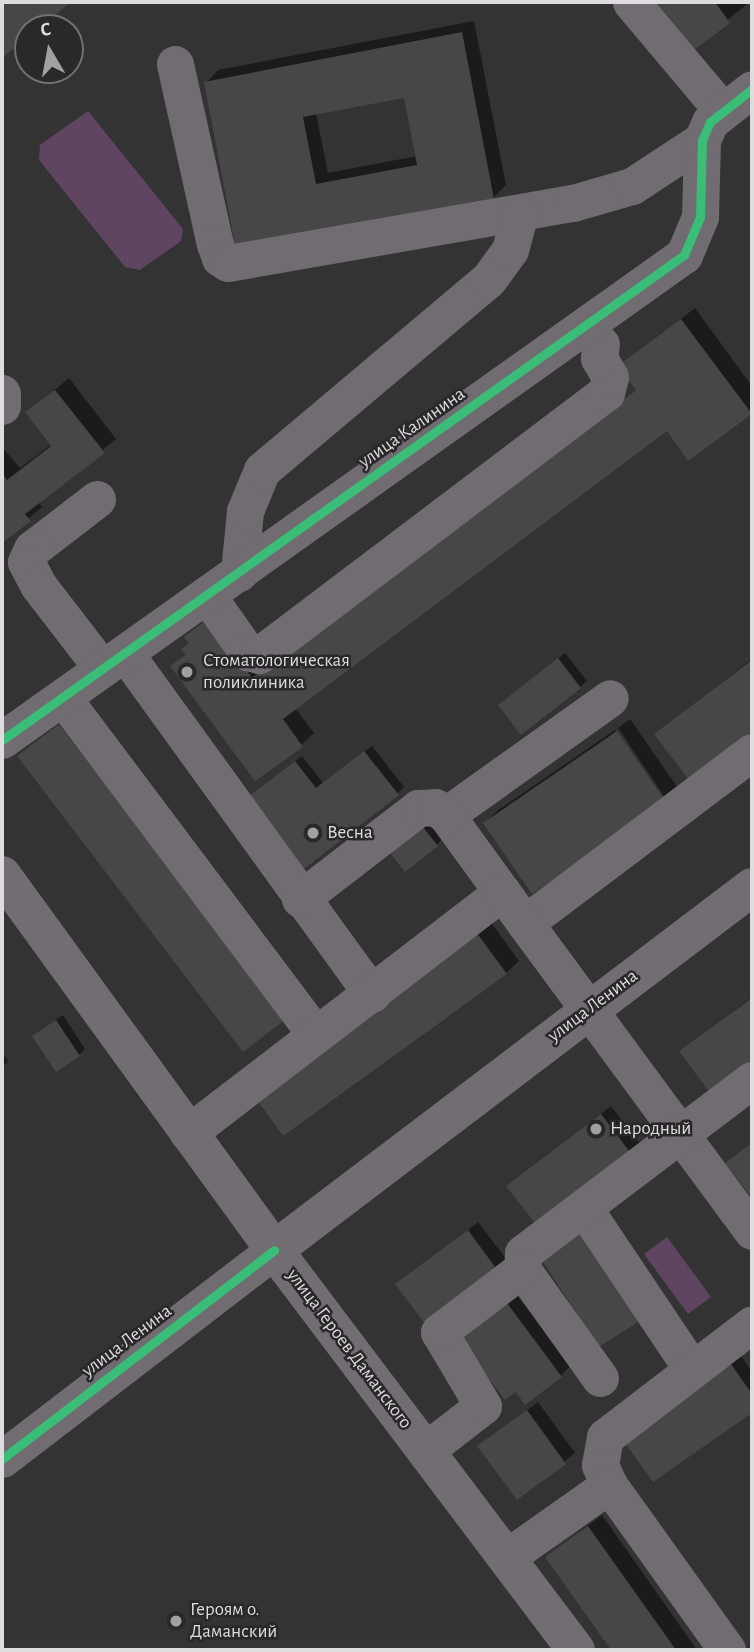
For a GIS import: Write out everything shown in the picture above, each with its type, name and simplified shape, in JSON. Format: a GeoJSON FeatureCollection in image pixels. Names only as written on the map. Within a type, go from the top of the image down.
{"type":"FeatureCollection","features":[{"type":"Feature","properties":{"kind":"main road","name":"улица Героев Даманского"},"geometry":{"type":"LineString","coordinates":[[2,875],[274,1250],[576,1650]]}},
{"type":"Feature","properties":{"kind":"main road","name":"улица Ленина"},"geometry":{"type":"LineString","coordinates":[[274,1250],[752,887]]}},
{"type":"Feature","properties":{"kind":"street"},"geometry":{"type":"LineString","coordinates":[[631,2],[721,109]]}},
{"type":"Feature","properties":{"kind":"street"},"geometry":{"type":"LineString","coordinates":[[175,64],[215,244],[228,263],[520,213],[632,186],[702,140],[721,109],[752,89]]}},
{"type":"Feature","properties":{"kind":"street","name":"улица Калинина"},"geometry":{"type":"LineString","coordinates":[[2,740],[684,255],[700,217],[702,140]]}},
{"type":"Feature","properties":{"kind":"street"},"geometry":{"type":"LineString","coordinates":[[239,573],[245,511],[262,470],[488,280],[510,250],[520,213]]}},
{"type":"Feature","properties":{"kind":"street"},"geometry":{"type":"LineString","coordinates":[[206,595],[247,652],[259,655],[606,393],[610,377],[599,358],[601,344]]}},
{"type":"Feature","properties":{"kind":"street"},"geometry":{"type":"LineString","coordinates":[[2,393],[2,406]]}},
{"type":"Feature","properties":{"kind":"street"},"geometry":{"type":"LineString","coordinates":[[97,499],[28,554],[16,573],[114,661],[372,993]]}},
{"type":"Feature","properties":{"kind":"street"},"geometry":{"type":"LineString","coordinates":[[62,698],[316,1035]]}},
{"type":"Feature","properties":{"kind":"street"},"geometry":{"type":"LineString","coordinates":[[446,815],[610,698]]}},
{"type":"Feature","properties":{"kind":"street"},"geometry":{"type":"LineString","coordinates":[[525,923],[752,752]]}},
{"type":"Feature","properties":{"kind":"street"},"geometry":{"type":"LineString","coordinates":[[300,899],[418,808],[435,807],[446,815],[752,1231]]}},
{"type":"Feature","properties":{"kind":"street"},"geometry":{"type":"LineString","coordinates":[[188,1133],[502,892]]}},
{"type":"Feature","properties":{"kind":"street"},"geometry":{"type":"LineString","coordinates":[[600,1378],[522,1269],[523,1253],[752,1080]]}},
{"type":"Feature","properties":{"kind":"street"},"geometry":{"type":"LineString","coordinates":[[584,1208],[691,1368]]}},
{"type":"Feature","properties":{"kind":"street","name":"улица Ленина"},"geometry":{"type":"LineString","coordinates":[[2,1459],[274,1250]]}},
{"type":"Feature","properties":{"kind":"street"},"geometry":{"type":"LineString","coordinates":[[426,1450],[483,1406],[439,1332],[522,1269]]}},
{"type":"Feature","properties":{"kind":"street"},"geometry":{"type":"LineString","coordinates":[[727,1650],[608,1485],[600,1465],[605,1437],[691,1368],[752,1324]]}},
{"type":"Feature","properties":{"kind":"street"},"geometry":{"type":"LineString","coordinates":[[507,1557],[608,1485]]}},
{"type":"Feature","properties":{"kind":"shaded area"},"geometry":{"type":"Polygon","coordinates":[[[88,111],[183,229],[181,241],[140,270],[125,267],[39,160],[40,145],[88,111]]]}},
{"type":"Feature","properties":{"kind":"shaded area"},"geometry":{"type":"Polygon","coordinates":[[[667,1237],[711,1297],[688,1314],[644,1254],[667,1237]]]}},
{"type":"Feature","properties":{"kind":"building"},"geometry":{"type":"Polygon","coordinates":[[[2,2],[71,2],[56,14],[14,14],[14,48],[2,58],[2,2]]]}},
{"type":"Feature","properties":{"kind":"building"},"geometry":{"type":"Polygon","coordinates":[[[654,2],[715,2],[730,23],[691,52],[654,2]]]}},
{"type":"Feature","properties":{"kind":"building"},"geometry":{"type":"Polygon","coordinates":[[[462,32],[494,199],[236,250],[204,82],[462,32]],[[404,98],[303,117],[316,184],[417,165],[404,98]]]}},
{"type":"Feature","properties":{"kind":"building"},"geometry":{"type":"Polygon","coordinates":[[[681,319],[752,414],[688,461],[667,431],[283,719],[303,747],[255,781],[170,666],[185,655],[181,649],[189,643],[184,637],[209,618],[252,678],[636,390],[618,366],[681,319]]]}},
{"type":"Feature","properties":{"kind":"building"},"geometry":{"type":"Polygon","coordinates":[[[55,390],[105,453],[25,514],[31,521],[2,543],[2,473],[7,480],[51,446],[25,412],[55,390]]]}},
{"type":"Feature","properties":{"kind":"building"},"geometry":{"type":"Polygon","coordinates":[[[558,658],[581,688],[521,735],[498,705],[558,658]]]}},
{"type":"Feature","properties":{"kind":"building"},"geometry":{"type":"Polygon","coordinates":[[[752,660],[752,733],[689,780],[654,734],[752,660]]]}},
{"type":"Feature","properties":{"kind":"building"},"geometry":{"type":"Polygon","coordinates":[[[59,724],[285,1020],[243,1052],[17,756],[59,724]]]}},
{"type":"Feature","properties":{"kind":"building"},"geometry":{"type":"Polygon","coordinates":[[[617,731],[666,802],[532,894],[483,823],[617,731]]]}},
{"type":"Feature","properties":{"kind":"building","name":"Весна"},"geometry":{"type":"Polygon","coordinates":[[[364,751],[399,795],[304,869],[248,797],[295,761],[316,788],[364,751]]]}},
{"type":"Feature","properties":{"kind":"building"},"geometry":{"type":"Polygon","coordinates":[[[422,826],[438,846],[405,872],[389,852],[422,826]]]}},
{"type":"Feature","properties":{"kind":"building"},"geometry":{"type":"Polygon","coordinates":[[[476,932],[507,974],[283,1136],[252,1093],[476,932]]]}},
{"type":"Feature","properties":{"kind":"building"},"geometry":{"type":"Polygon","coordinates":[[[752,998],[752,1062],[710,1093],[679,1051],[752,998]]]}},
{"type":"Feature","properties":{"kind":"building"},"geometry":{"type":"Polygon","coordinates":[[[56,1020],[80,1056],[56,1072],[32,1036],[56,1020]]]}},
{"type":"Feature","properties":{"kind":"building"},"geometry":{"type":"Polygon","coordinates":[[[601,1114],[633,1156],[538,1227],[506,1186],[601,1114]]]}},
{"type":"Feature","properties":{"kind":"building"},"geometry":{"type":"Polygon","coordinates":[[[752,1143],[752,1198],[725,1163],[752,1143]]]}},
{"type":"Feature","properties":{"kind":"building"},"geometry":{"type":"Polygon","coordinates":[[[468,1230],[498,1271],[426,1325],[395,1284],[468,1230]]]}},
{"type":"Feature","properties":{"kind":"building"},"geometry":{"type":"Polygon","coordinates":[[[587,1230],[644,1318],[599,1347],[541,1259],[587,1230]]]}},
{"type":"Feature","properties":{"kind":"building"},"geometry":{"type":"Polygon","coordinates":[[[504,1299],[562,1377],[525,1405],[516,1392],[505,1400],[456,1335],[504,1299]]]}},
{"type":"Feature","properties":{"kind":"building"},"geometry":{"type":"Polygon","coordinates":[[[731,1364],[752,1394],[752,1413],[653,1482],[623,1440],[731,1364]]]}},
{"type":"Feature","properties":{"kind":"building"},"geometry":{"type":"Polygon","coordinates":[[[527,1410],[566,1464],[517,1500],[477,1446],[527,1410]]]}},
{"type":"Feature","properties":{"kind":"building"},"geometry":{"type":"Polygon","coordinates":[[[588,1526],[676,1650],[611,1650],[545,1557],[588,1526]]]}},
{"type":"Feature","properties":{"kind":"cycle path"},"geometry":{"type":"LineString","coordinates":[[2,740],[684,255],[700,217],[702,140],[710,122],[752,89]]}},
{"type":"Feature","properties":{"kind":"cycle path"},"geometry":{"type":"LineString","coordinates":[[2,1459],[274,1250]]}},
{"type":"Feature","properties":{"kind":"place","name":"Стоматологическая поликлиника"},"geometry":{"type":"Point","coordinates":[187,672]}},
{"type":"Feature","properties":{"kind":"place","name":"Весна"},"geometry":{"type":"Point","coordinates":[313,833]}},
{"type":"Feature","properties":{"kind":"place","name":"Народный"},"geometry":{"type":"Point","coordinates":[596,1129]}},
{"type":"Feature","properties":{"kind":"place","name":"Героям о. Даманский"},"geometry":{"type":"Point","coordinates":[176,1621]}}]}
